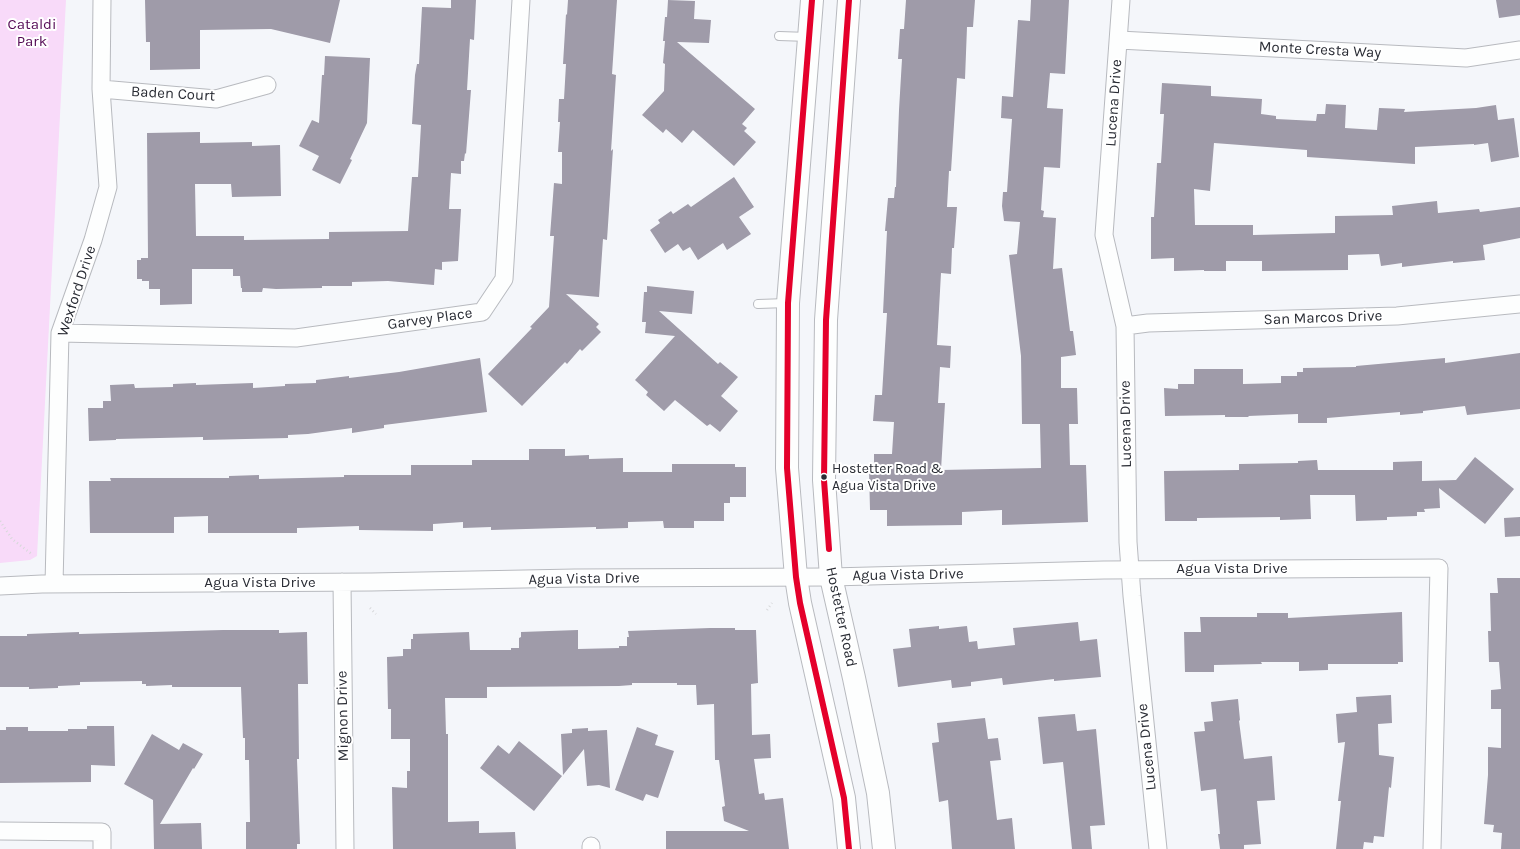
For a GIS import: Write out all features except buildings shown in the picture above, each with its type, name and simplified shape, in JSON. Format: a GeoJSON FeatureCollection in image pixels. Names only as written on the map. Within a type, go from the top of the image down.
{"type":"FeatureCollection","features":[{"type":"Feature","properties":{"kind":"main road"},"geometry":{"type":"LineString","coordinates":[[812,0],[788,303],[787,468],[796,577],[800,603],[844,798],[849,849]]}},
{"type":"Feature","properties":{"kind":"main road","name":"Hostetter Road"},"geometry":{"type":"LineString","coordinates":[[848,0],[826,320],[824,480],[831,576],[876,785],[884,849]]}},
{"type":"Feature","properties":{"kind":"street","name":"Wexford Drive"},"geometry":{"type":"LineString","coordinates":[[54,584],[60,333],[94,240],[108,187],[101,89],[102,0]]}},
{"type":"Feature","properties":{"kind":"street","name":"Garvey Place"},"geometry":{"type":"LineString","coordinates":[[60,333],[296,338],[482,312],[504,279],[521,0]]}},
{"type":"Feature","properties":{"kind":"street","name":"Lucena Drive"},"geometry":{"type":"LineString","coordinates":[[1121,0],[1104,235],[1125,326],[1129,569],[1158,849]]}},
{"type":"Feature","properties":{"kind":"street","name":"Monte Cresta Way"},"geometry":{"type":"LineString","coordinates":[[1119,40],[1466,58],[1520,50]]}},
{"type":"Feature","properties":{"kind":"street","name":"Baden Court"},"geometry":{"type":"LineString","coordinates":[[101,89],[216,99],[267,85]]}},
{"type":"Feature","properties":{"kind":"street","name":"San Marcos Drive"},"geometry":{"type":"LineString","coordinates":[[1125,326],[1148,323],[1397,316],[1520,304]]}},
{"type":"Feature","properties":{"kind":"street","name":"Agua Vista Drive"},"geometry":{"type":"LineString","coordinates":[[0,586],[54,584],[796,577],[1129,569],[1439,568],[1432,849]]}},
{"type":"Feature","properties":{"kind":"street","name":"Mignon Drive"},"geometry":{"type":"LineString","coordinates":[[342,582],[345,849]]}},
{"type":"Feature","properties":{"kind":"street"},"geometry":{"type":"LineString","coordinates":[[0,831],[102,832],[102,849]]}},
{"type":"Feature","properties":{"kind":"lane"},"geometry":{"type":"LineString","coordinates":[[779,36],[809,37]]}},
{"type":"Feature","properties":{"kind":"lane"},"geometry":{"type":"LineString","coordinates":[[758,304],[788,303]]}},
{"type":"Feature","properties":{"kind":"path"},"geometry":{"type":"LineString","coordinates":[[0,521],[12,539],[33,555]]}},
{"type":"Feature","properties":{"kind":"path"},"geometry":{"type":"LineString","coordinates":[[767,610],[772,603]]}},
{"type":"Feature","properties":{"kind":"path"},"geometry":{"type":"LineString","coordinates":[[370,608],[376,614]]}},
{"type":"Feature","properties":{"kind":"green space","name":"Cataldi Park"},"geometry":{"type":"Polygon","coordinates":[[[0,0],[66,0],[37,556],[30,560],[0,563],[0,0]]]}},
{"type":"Feature","properties":{"kind":"transit line"},"geometry":{"type":"LineString","coordinates":[[812,0],[788,303],[787,468],[796,577],[800,603],[844,798],[849,849]]}},
{"type":"Feature","properties":{"kind":"transit line"},"geometry":{"type":"LineString","coordinates":[[829,549],[824,480],[826,320],[849,0]]}},
{"type":"Feature","properties":{"kind":"place","name":"Hostetter Road & Agua Vista Drive"},"geometry":{"type":"Point","coordinates":[824,477]}}]}
